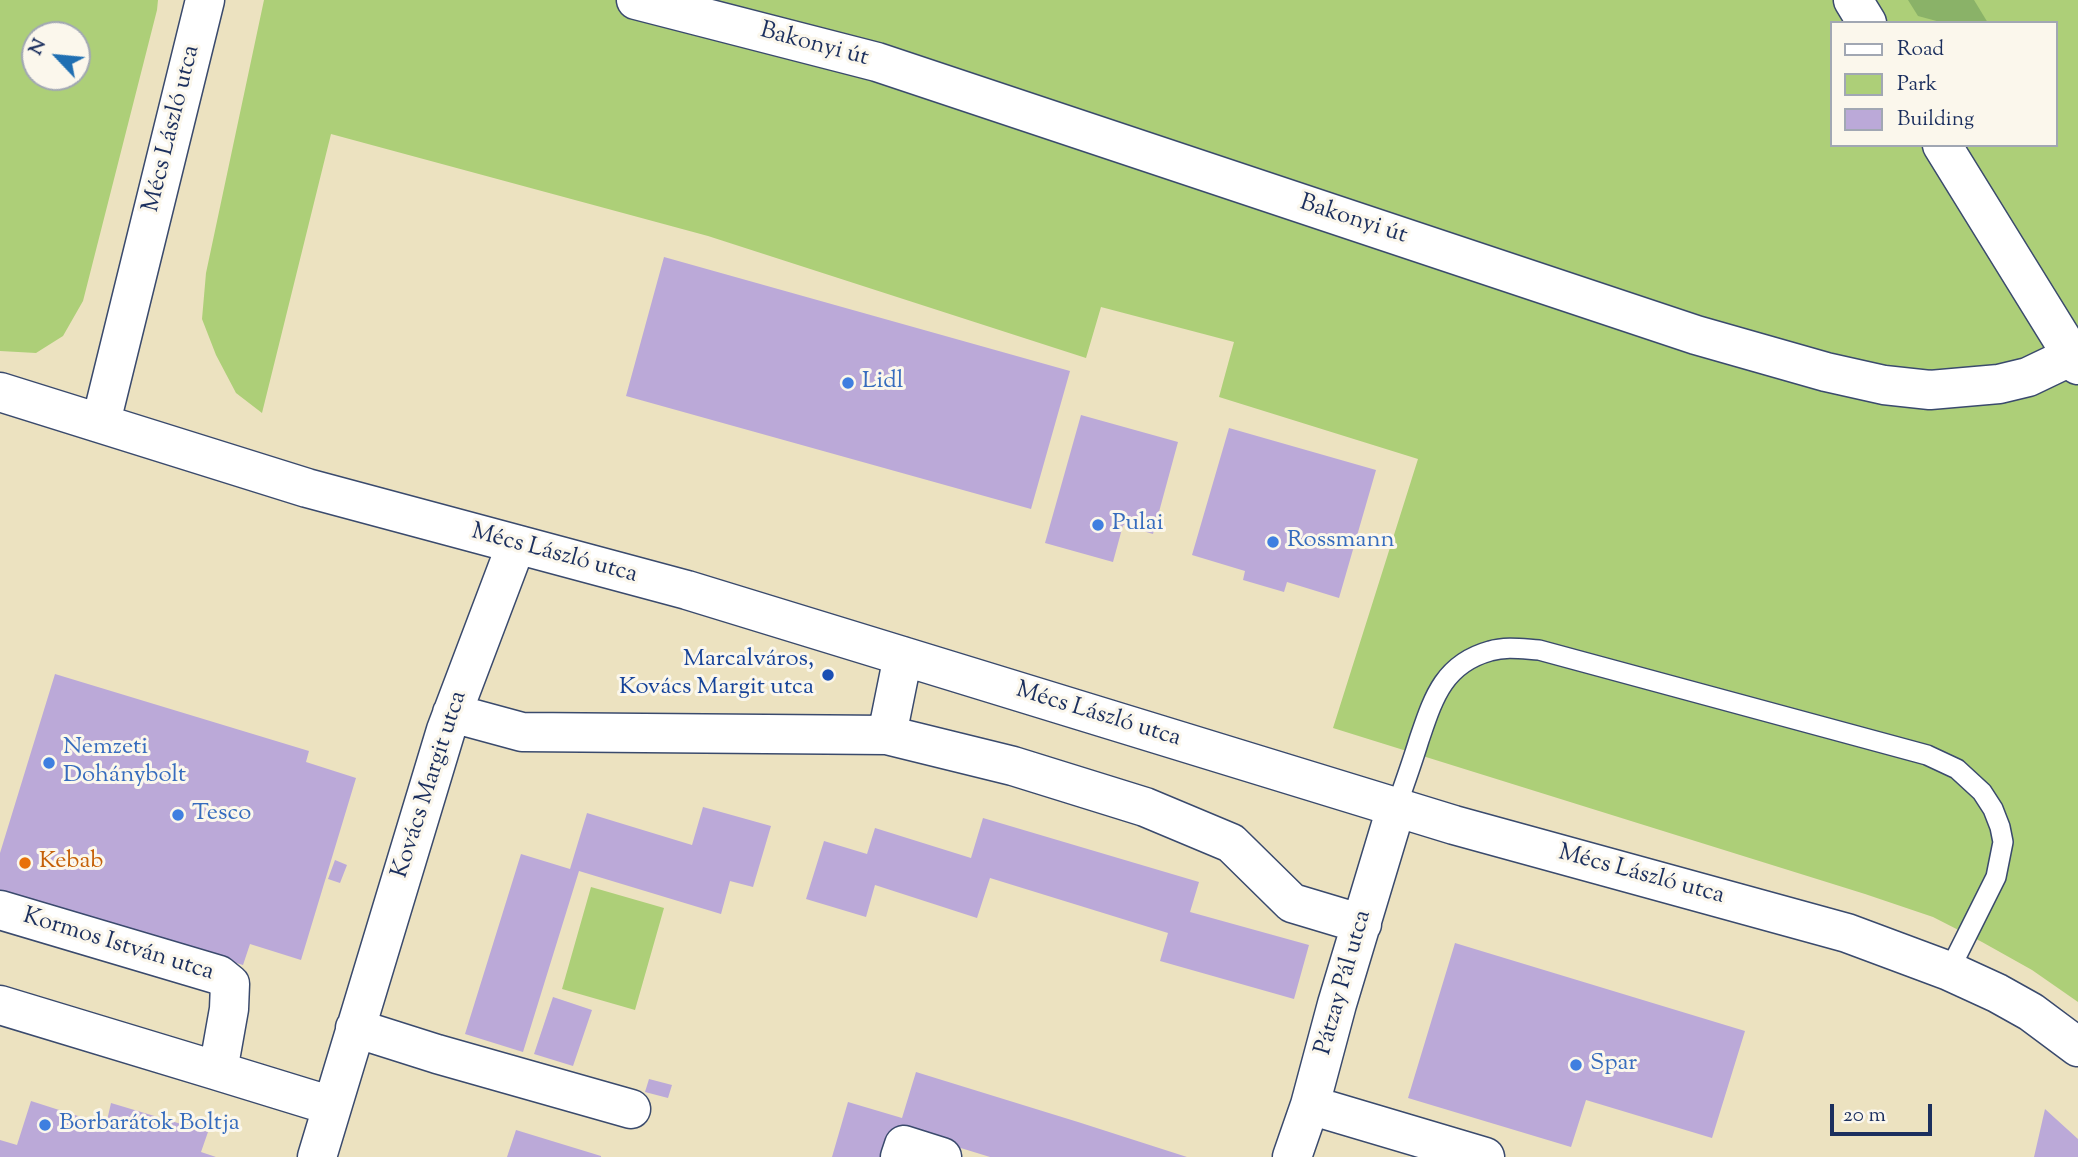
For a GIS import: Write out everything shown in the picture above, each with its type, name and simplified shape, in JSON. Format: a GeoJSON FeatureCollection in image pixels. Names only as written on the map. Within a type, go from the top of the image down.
{"type":"FeatureCollection","features":[{"type":"Feature","properties":{"kind":"street","name":"Mécs László utca"},"geometry":{"type":"LineString","coordinates":[[101,422],[205,0]]}},
{"type":"Feature","properties":{"kind":"street","name":"Bakonyi út"},"geometry":{"type":"LineString","coordinates":[[636,0],[877,62],[1696,335],[1826,372],[1884,385],[1930,390],[1998,384],[2028,377],[2075,360]]}},
{"type":"Feature","properties":{"kind":"street"},"geometry":{"type":"LineString","coordinates":[[1853,0],[1866,21]]}},
{"type":"Feature","properties":{"kind":"street"},"geometry":{"type":"LineString","coordinates":[[1943,147],[2075,360]]}},
{"type":"Feature","properties":{"kind":"street","name":"Mécs László utca"},"geometry":{"type":"LineString","coordinates":[[0,392],[307,488],[687,590],[1396,808],[1847,933],[1949,971],[1997,993],[2031,1013],[2078,1047]]}},
{"type":"Feature","properties":{"kind":"street","name":"Kovács Margit utca"},"geometry":{"type":"LineString","coordinates":[[317,1157],[452,713],[516,545]]}},
{"type":"Feature","properties":{"kind":"street"},"geometry":{"type":"LineString","coordinates":[[887,735],[903,656]]}},
{"type":"Feature","properties":{"kind":"street"},"geometry":{"type":"LineString","coordinates":[[452,713],[522,732],[887,735],[1013,766],[1145,807],[1231,843],[1292,903],[1362,924]]}},
{"type":"Feature","properties":{"kind":"street","name":"Pátzay Pál utca"},"geometry":{"type":"LineString","coordinates":[[1292,1157],[1310,1105],[1337,1003],[1396,808]]}},
{"type":"Feature","properties":{"kind":"street","name":"Kormos István utca"},"geometry":{"type":"LineString","coordinates":[[0,910],[219,975],[230,984],[229,1009],[218,1071]]}},
{"type":"Feature","properties":{"kind":"street"},"geometry":{"type":"LineString","coordinates":[[0,1005],[332,1105]]}},
{"type":"Feature","properties":{"kind":"street"},"geometry":{"type":"LineString","coordinates":[[355,1028],[631,1109]]}},
{"type":"Feature","properties":{"kind":"street"},"geometry":{"type":"LineString","coordinates":[[1310,1105],[1485,1157]]}},
{"type":"Feature","properties":{"kind":"street"},"geometry":{"type":"LineString","coordinates":[[900,1157],[904,1145],[942,1157]]}},
{"type":"Feature","properties":{"kind":"lane"},"geometry":{"type":"LineString","coordinates":[[1396,808],[1433,698],[1445,680],[1475,657],[1492,650],[1509,648],[1539,650],[1927,755],[1957,769],[1982,792],[1996,818],[2003,842],[1996,877],[1949,971]]}},
{"type":"Feature","properties":{"kind":"green space"},"geometry":{"type":"Polygon","coordinates":[[[0,0],[158,0],[83,301],[63,336],[36,353],[0,351],[0,0]]]}},
{"type":"Feature","properties":{"kind":"green space"},"geometry":{"type":"Polygon","coordinates":[[[264,0],[2078,0],[2078,1002],[2032,970],[1933,917],[1333,728],[1418,459],[1219,397],[1234,342],[1101,307],[1086,358],[708,236],[331,134],[262,413],[236,393],[216,355],[202,319],[206,273],[264,0]]]}},
{"type":"Feature","properties":{"kind":"green space"},"geometry":{"type":"Polygon","coordinates":[[[1908,0],[1974,0],[1987,21],[1937,21],[1918,16],[1908,0]]]}},
{"type":"Feature","properties":{"kind":"green space"},"geometry":{"type":"Polygon","coordinates":[[[591,887],[664,908],[635,1010],[562,989],[591,887]]]}},
{"type":"Feature","properties":{"kind":"building","name":"Lidl"},"geometry":{"type":"Polygon","coordinates":[[[664,257],[1070,371],[1031,509],[626,396],[664,257]]]}},
{"type":"Feature","properties":{"kind":"building"},"geometry":{"type":"Polygon","coordinates":[[[1081,415],[1178,442],[1153,534],[1123,525],[1113,562],[1045,543],[1081,415]]]}},
{"type":"Feature","properties":{"kind":"building"},"geometry":{"type":"Polygon","coordinates":[[[1229,428],[1376,470],[1339,598],[1287,582],[1284,592],[1243,580],[1245,571],[1192,555],[1229,428]]]}},
{"type":"Feature","properties":{"kind":"building","name":"Tesco"},"geometry":{"type":"Polygon","coordinates":[[[55,674],[309,751],[306,762],[356,778],[301,960],[250,944],[243,965],[0,891],[0,853],[55,674]]]}},
{"type":"Feature","properties":{"kind":"building"},"geometry":{"type":"Polygon","coordinates":[[[703,807],[771,826],[753,887],[730,881],[721,914],[579,871],[523,1052],[465,1034],[521,854],[570,869],[587,813],[692,845],[703,807]]]}},
{"type":"Feature","properties":{"kind":"building"},"geometry":{"type":"Polygon","coordinates":[[[983,818],[1199,882],[1190,912],[1309,945],[1294,999],[1160,961],[1168,933],[990,878],[977,918],[875,885],[866,917],[806,899],[824,841],[867,854],[875,828],[971,858],[983,818]]]}},
{"type":"Feature","properties":{"kind":"building"},"geometry":{"type":"Polygon","coordinates":[[[335,860],[347,865],[340,883],[328,879],[335,860]]]}},
{"type":"Feature","properties":{"kind":"building","name":"Spar"},"geometry":{"type":"Polygon","coordinates":[[[1455,943],[1745,1031],[1712,1138],[1586,1100],[1571,1147],[1408,1098],[1455,943]]]}},
{"type":"Feature","properties":{"kind":"building"},"geometry":{"type":"Polygon","coordinates":[[[553,997],[592,1010],[573,1066],[534,1054],[553,997]]]}},
{"type":"Feature","properties":{"kind":"building"},"geometry":{"type":"Polygon","coordinates":[[[916,1072],[1187,1157],[990,1157],[899,1129],[891,1157],[832,1157],[848,1102],[902,1118],[916,1072]]]}},
{"type":"Feature","properties":{"kind":"building"},"geometry":{"type":"Polygon","coordinates":[[[649,1079],[672,1085],[668,1098],[645,1092],[649,1079]]]}},
{"type":"Feature","properties":{"kind":"building"},"geometry":{"type":"Polygon","coordinates":[[[31,1101],[106,1125],[111,1103],[208,1132],[201,1152],[216,1157],[0,1157],[0,1140],[17,1145],[31,1101]]]}},
{"type":"Feature","properties":{"kind":"building"},"geometry":{"type":"Polygon","coordinates":[[[2045,1109],[2078,1139],[2078,1157],[2034,1157],[2045,1109]]]}},
{"type":"Feature","properties":{"kind":"building"},"geometry":{"type":"Polygon","coordinates":[[[516,1130],[601,1156],[601,1157],[507,1157],[516,1130]]]}},
{"type":"Feature","properties":{"kind":"place","name":"Lidl"},"geometry":{"type":"Point","coordinates":[848,383]}},
{"type":"Feature","properties":{"kind":"place","name":"Pulai"},"geometry":{"type":"Point","coordinates":[1098,525]}},
{"type":"Feature","properties":{"kind":"place","name":"Rossmann"},"geometry":{"type":"Point","coordinates":[1273,542]}},
{"type":"Feature","properties":{"kind":"place","name":"Marcalváros, Kovács Margit utca"},"geometry":{"type":"Point","coordinates":[828,675]}},
{"type":"Feature","properties":{"kind":"place","name":"Nemzeti Dohánybolt"},"geometry":{"type":"Point","coordinates":[49,763]}},
{"type":"Feature","properties":{"kind":"place","name":"Tesco"},"geometry":{"type":"Point","coordinates":[178,815]}},
{"type":"Feature","properties":{"kind":"place","name":"Kebab"},"geometry":{"type":"Point","coordinates":[25,863]}},
{"type":"Feature","properties":{"kind":"place","name":"Spar"},"geometry":{"type":"Point","coordinates":[1576,1065]}},
{"type":"Feature","properties":{"kind":"place","name":"Borbarátok Boltja"},"geometry":{"type":"Point","coordinates":[45,1125]}}]}
